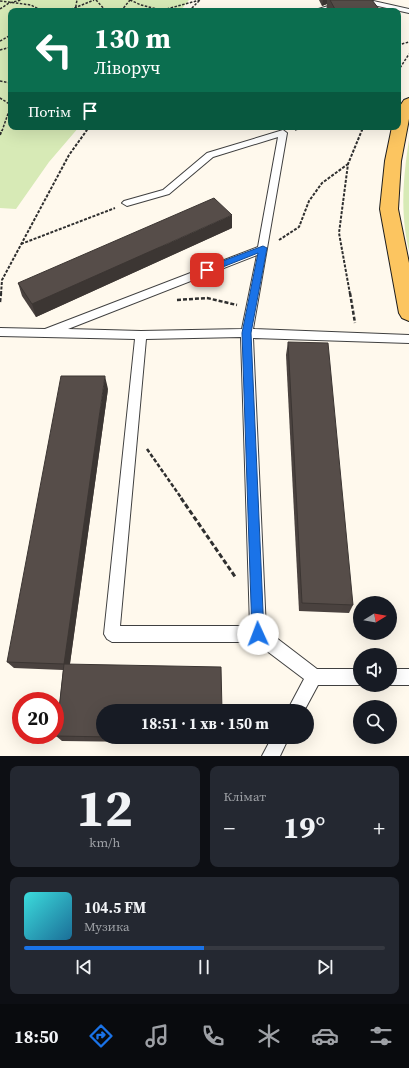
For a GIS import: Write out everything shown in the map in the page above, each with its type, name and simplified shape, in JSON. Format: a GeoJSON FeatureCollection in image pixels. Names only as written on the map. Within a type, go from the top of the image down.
{"type":"FeatureCollection","features":[{"type":"Feature","properties":{"kind":"main road"},"geometry":{"type":"LineString","coordinates":[[401,120],[402,115],[409,103]]}},
{"type":"Feature","properties":{"kind":"main road"},"geometry":{"type":"LineString","coordinates":[[399,130],[393,162],[389,209],[409,313]]}},
{"type":"Feature","properties":{"kind":"lane"},"geometry":{"type":"LineString","coordinates":[[325,8],[337,4],[369,2],[396,8]]}},
{"type":"Feature","properties":{"kind":"lane"},"geometry":{"type":"LineString","coordinates":[[335,8],[337,4]]}},
{"type":"Feature","properties":{"kind":"lane"},"geometry":{"type":"LineString","coordinates":[[127,203],[166,192],[210,155],[283,133],[247,333],[258,634]]}},
{"type":"Feature","properties":{"kind":"lane"},"geometry":{"type":"LineString","coordinates":[[48,332],[263,250]]}},
{"type":"Feature","properties":{"kind":"lane"},"geometry":{"type":"LineString","coordinates":[[0,332],[141,335],[247,333],[409,339]]}},
{"type":"Feature","properties":{"kind":"lane"},"geometry":{"type":"LineString","coordinates":[[141,335],[112,634],[258,634],[314,676],[353,676]]}},
{"type":"Feature","properties":{"kind":"lane"},"geometry":{"type":"LineString","coordinates":[[299,704],[314,676]]}},
{"type":"Feature","properties":{"kind":"lane"},"geometry":{"type":"LineString","coordinates":[[397,677],[409,677]]}},
{"type":"Feature","properties":{"kind":"lane"},"geometry":{"type":"LineString","coordinates":[[271,756],[277,744]]}},
{"type":"Feature","properties":{"kind":"path"},"geometry":{"type":"LineString","coordinates":[[0,9],[9,3],[21,0]]}},
{"type":"Feature","properties":{"kind":"path"},"geometry":{"type":"LineString","coordinates":[[75,8],[77,0]]}},
{"type":"Feature","properties":{"kind":"path"},"geometry":{"type":"LineString","coordinates":[[75,8],[95,0],[102,4],[104,8]]}},
{"type":"Feature","properties":{"kind":"path"},"geometry":{"type":"LineString","coordinates":[[123,8],[130,0],[152,8]]}},
{"type":"Feature","properties":{"kind":"path"},"geometry":{"type":"LineString","coordinates":[[174,8],[200,0]]}},
{"type":"Feature","properties":{"kind":"path"},"geometry":{"type":"LineString","coordinates":[[192,8],[200,0]]}},
{"type":"Feature","properties":{"kind":"path"},"geometry":{"type":"LineString","coordinates":[[0,1],[35,8]]}},
{"type":"Feature","properties":{"kind":"path"},"geometry":{"type":"LineString","coordinates":[[401,66],[409,54]]}},
{"type":"Feature","properties":{"kind":"path"},"geometry":{"type":"LineString","coordinates":[[0,135],[8,113]]}},
{"type":"Feature","properties":{"kind":"path"},"geometry":{"type":"LineString","coordinates":[[0,302],[2,280],[70,155],[87,130]]}},
{"type":"Feature","properties":{"kind":"path"},"geometry":{"type":"LineString","coordinates":[[358,337],[339,233],[348,164],[362,130]]}},
{"type":"Feature","properties":{"kind":"path"},"geometry":{"type":"LineString","coordinates":[[263,250],[299,227],[309,201],[322,184],[348,164]]}},
{"type":"Feature","properties":{"kind":"path"},"geometry":{"type":"LineString","coordinates":[[21,244],[127,203]]}},
{"type":"Feature","properties":{"kind":"path"},"geometry":{"type":"LineString","coordinates":[[177,300],[207,298],[248,308],[251,311]]}},
{"type":"Feature","properties":{"kind":"path"},"geometry":{"type":"LineString","coordinates":[[132,428],[239,582]]}},
{"type":"Feature","properties":{"kind":"green space"},"geometry":{"type":"Polygon","coordinates":[[[0,0],[189,0],[182,8],[8,8],[8,130],[76,130],[49,162],[16,209],[0,208],[0,0]]]}},
{"type":"Feature","properties":{"kind":"green space"},"geometry":{"type":"Polygon","coordinates":[[[409,140],[409,251],[404,223],[403,196],[409,140]]]}},
{"type":"Feature","properties":{"kind":"building"},"geometry":{"type":"Polygon","coordinates":[[[330,0],[372,0],[378,8],[334,8],[330,0]]]}},
{"type":"Feature","properties":{"kind":"building"},"geometry":{"type":"Polygon","coordinates":[[[214,198],[232,215],[32,304],[18,283],[214,198]]]}},
{"type":"Feature","properties":{"kind":"building"},"geometry":{"type":"Polygon","coordinates":[[[288,342],[328,343],[353,605],[302,603],[288,342]]]}},
{"type":"Feature","properties":{"kind":"building"},"geometry":{"type":"Polygon","coordinates":[[[61,376],[105,376],[64,664],[7,662],[61,376]]]}},
{"type":"Feature","properties":{"kind":"building"},"geometry":{"type":"Polygon","coordinates":[[[64,664],[221,667],[222,704],[96,704],[96,737],[64,736],[64,692],[61,692],[64,664]]]}},
{"type":"Feature","properties":{"kind":"route"},"geometry":{"type":"LineString","coordinates":[[207,270],[263,248],[247,333],[258,634]]}}]}
